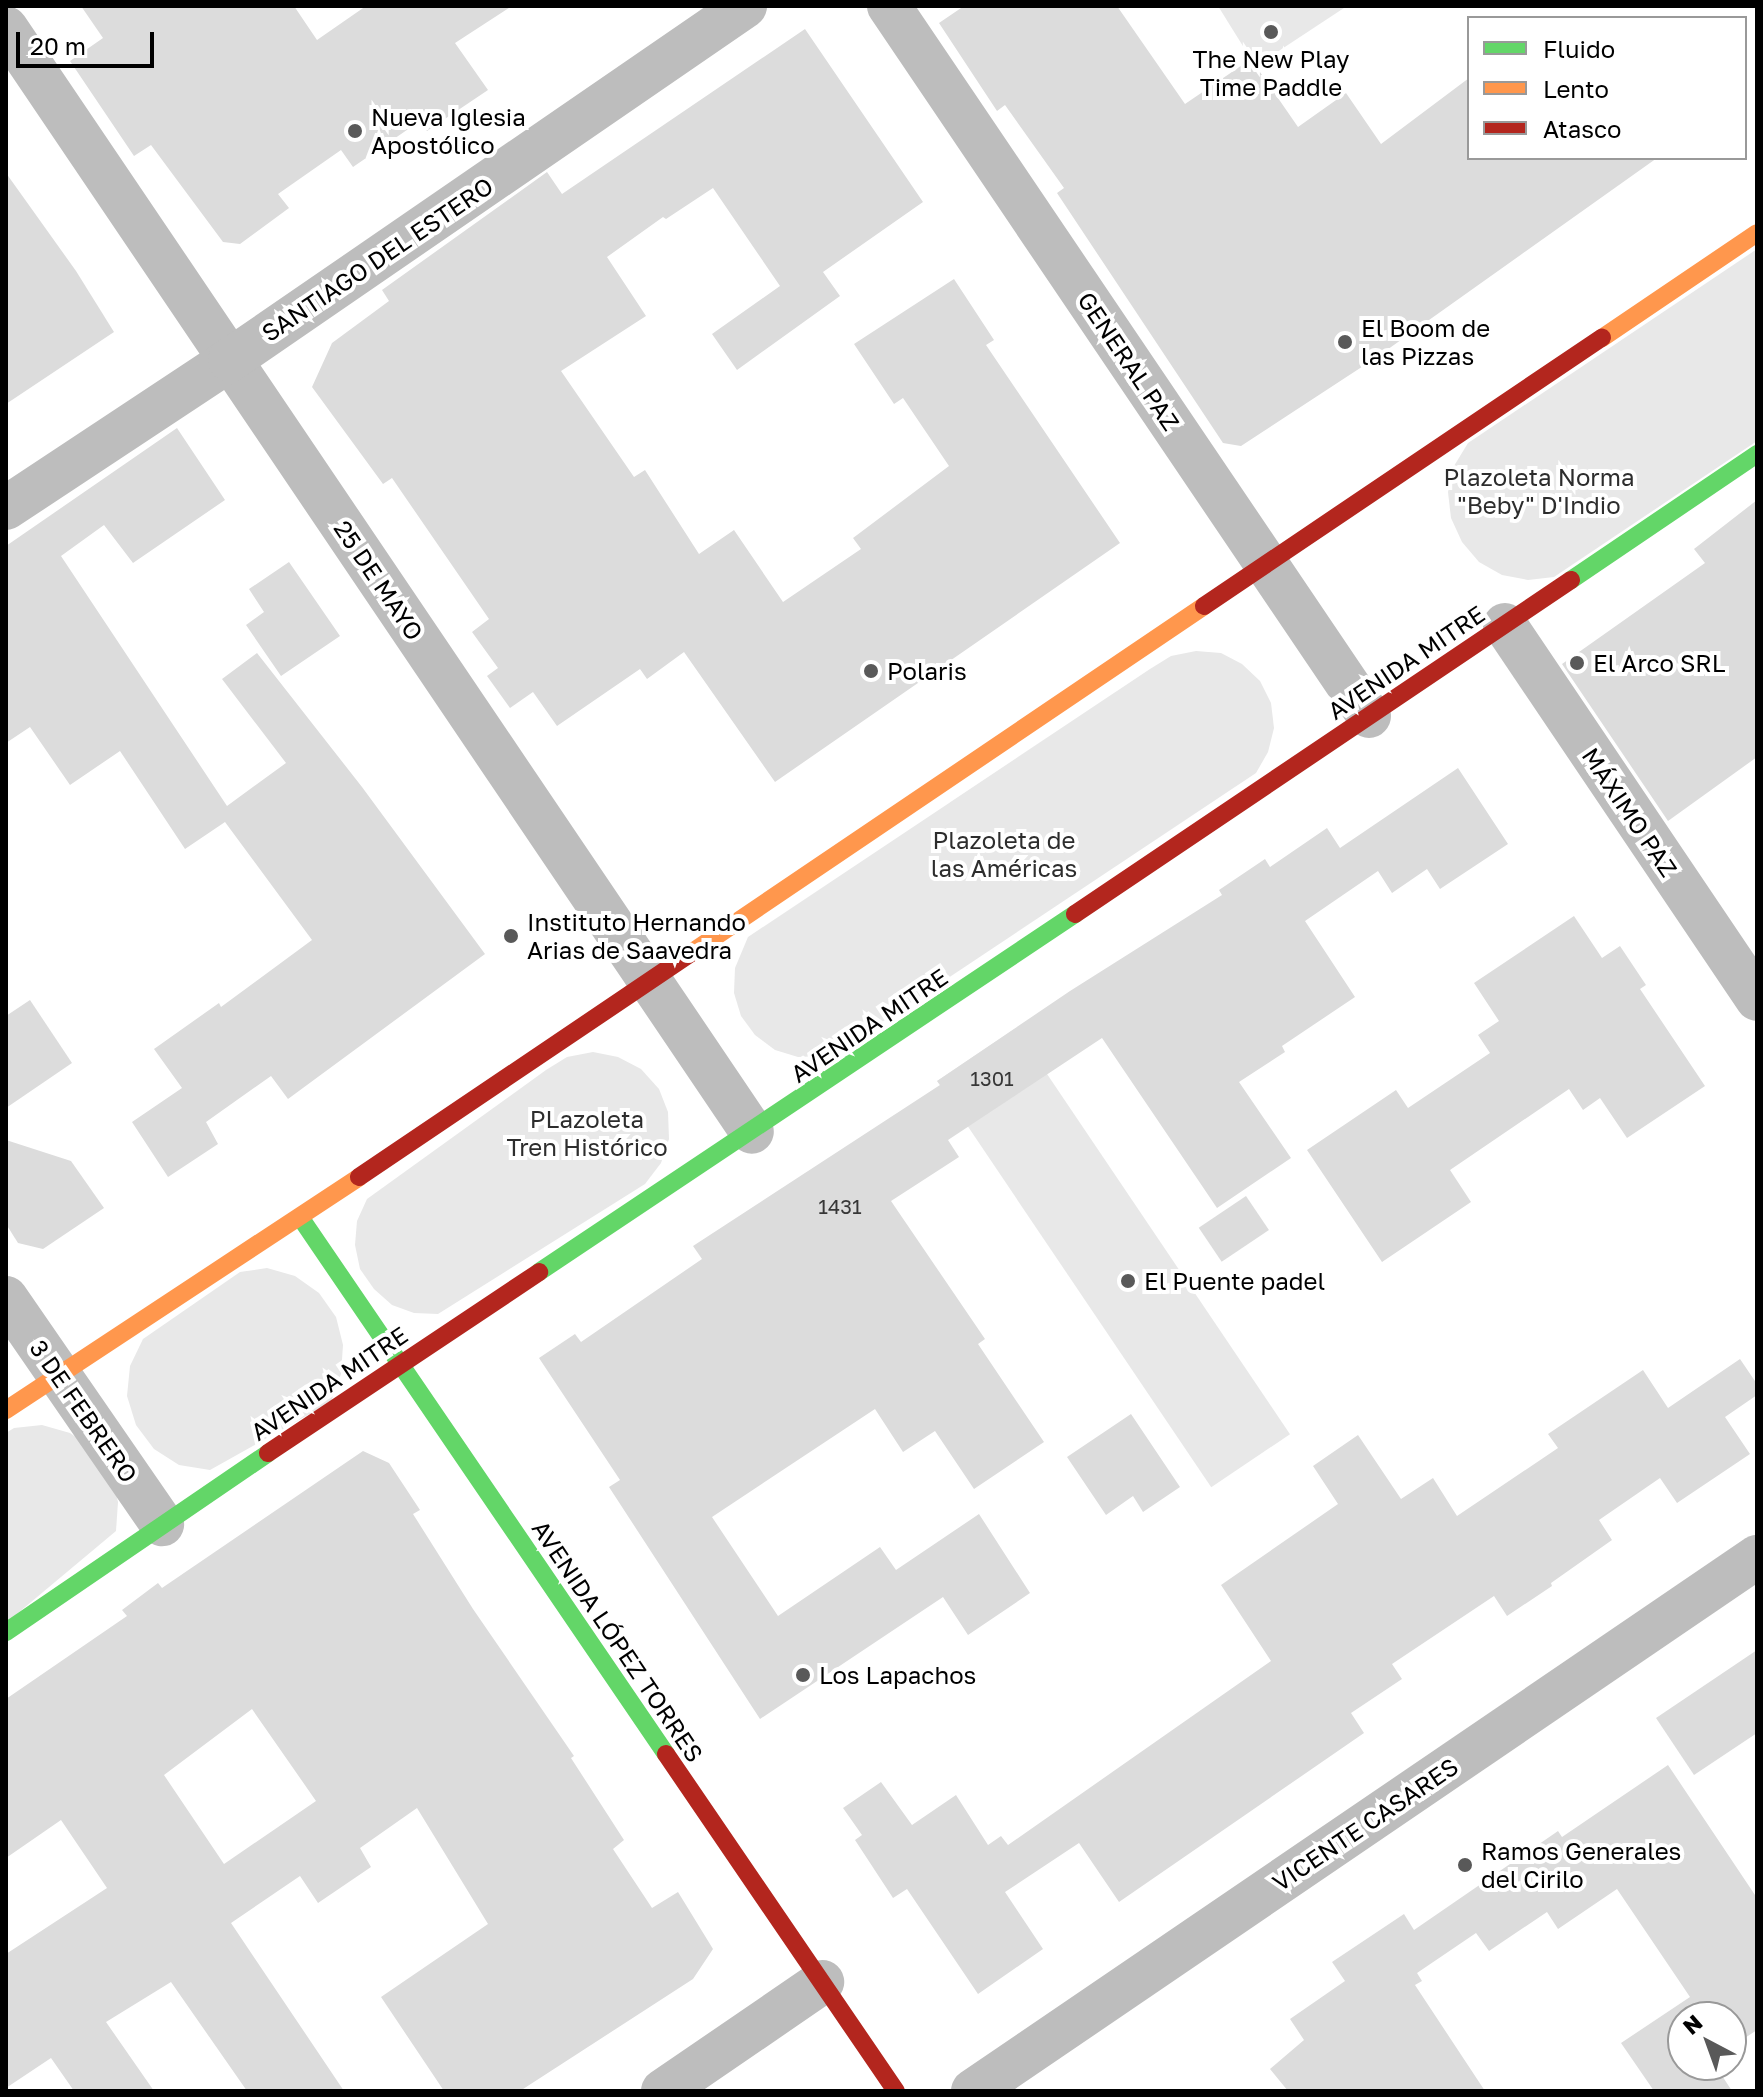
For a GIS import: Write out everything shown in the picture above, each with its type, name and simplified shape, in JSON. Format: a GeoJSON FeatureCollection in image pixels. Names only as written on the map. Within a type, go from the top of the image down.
{"type":"FeatureCollection","features":[{"type":"Feature","properties":{"kind":"main road"},"geometry":{"type":"LineString","coordinates":[[6,1410],[300,1217],[1757,233]]}},
{"type":"Feature","properties":{"kind":"main road","name":"AVENIDA MITRE"},"geometry":{"type":"LineString","coordinates":[[6,1632],[400,1363],[752,1132],[1757,454]]}},
{"type":"Feature","properties":{"kind":"main road","name":"AVENIDA LÓPEZ TORRES"},"geometry":{"type":"LineString","coordinates":[[300,1217],[896,2091]]}},
{"type":"Feature","properties":{"kind":"street","name":"SANTIAGO DEL ESTERO"},"geometry":{"type":"LineString","coordinates":[[6,508],[230,360],[745,6]]}},
{"type":"Feature","properties":{"kind":"street","name":"GENERAL PAZ"},"geometry":{"type":"LineString","coordinates":[[889,6],[1369,716]]}},
{"type":"Feature","properties":{"kind":"street","name":"25 DE MAYO"},"geometry":{"type":"LineString","coordinates":[[6,28],[752,1132]]}},
{"type":"Feature","properties":{"kind":"street","name":"MÁXIMO PAZ"},"geometry":{"type":"LineString","coordinates":[[1505,625],[1757,999]]}},
{"type":"Feature","properties":{"kind":"street","name":"3 DE FEBRERO"},"geometry":{"type":"LineString","coordinates":[[6,1298],[162,1524]]}},
{"type":"Feature","properties":{"kind":"street","name":"VICENTE CASARES"},"geometry":{"type":"LineString","coordinates":[[973,2091],[1757,1557]]}},
{"type":"Feature","properties":{"kind":"street"},"geometry":{"type":"LineString","coordinates":[[663,2091],[822,1982]]}},
{"type":"Feature","properties":{"kind":"green space","name":"The New Play Time Paddle"},"geometry":{"type":"Polygon","coordinates":[[[1218,6],[1347,6],[1259,64],[1251,59],[1218,6]]]}},
{"type":"Feature","properties":{"kind":"green space","name":"Plazoleta Norma \"Beby\" D'Indio"},"geometry":{"type":"Polygon","coordinates":[[[1757,249],[1757,441],[1554,577],[1528,580],[1502,575],[1479,562],[1462,542],[1451,518],[1448,492],[1454,466],[1468,443],[1757,249]]]}},
{"type":"Feature","properties":{"kind":"green space","name":"Plazoleta de las Américas"},"geometry":{"type":"Polygon","coordinates":[[[1196,651],[1221,653],[1242,664],[1260,681],[1271,703],[1274,728],[1268,752],[1256,773],[846,1046],[823,1056],[798,1057],[775,1050],[755,1035],[741,1016],[734,993],[735,968],[748,937],[1150,669],[1171,656],[1196,651]]]}},
{"type":"Feature","properties":{"kind":"green space","name":"El Puente padel"},"geometry":{"type":"Polygon","coordinates":[[[1016,1028],[1290,1434],[1211,1487],[937,1081],[1016,1028]]]}},
{"type":"Feature","properties":{"kind":"green space","name":"PLazoleta Tren Histórico"},"geometry":{"type":"Polygon","coordinates":[[[593,1052],[618,1057],[641,1069],[659,1089],[668,1112],[669,1139],[661,1163],[645,1184],[438,1314],[414,1313],[392,1305],[374,1289],[360,1269],[355,1245],[357,1221],[367,1199],[546,1070],[567,1057],[593,1052]]]}},
{"type":"Feature","properties":{"kind":"green space"},"geometry":{"type":"Polygon","coordinates":[[[267,1268],[295,1276],[319,1293],[336,1317],[343,1345],[341,1374],[331,1402],[210,1470],[179,1465],[154,1449],[136,1425],[127,1396],[130,1366],[143,1339],[240,1272],[267,1268]]]}},
{"type":"Feature","properties":{"kind":"green space"},"geometry":{"type":"Polygon","coordinates":[[[42,1425],[70,1433],[94,1450],[111,1473],[118,1502],[116,1531],[6,1623],[6,1433],[14,1428],[42,1425]]]}},
{"type":"Feature","properties":{"kind":"building"},"geometry":{"type":"Polygon","coordinates":[[[81,6],[294,6],[317,40],[366,6],[512,6],[455,43],[488,90],[427,131],[420,121],[353,167],[341,150],[278,194],[289,208],[240,244],[223,242],[151,145],[134,156],[70,61],[103,38],[81,6]]]}},
{"type":"Feature","properties":{"kind":"building"},"geometry":{"type":"Polygon","coordinates":[[[964,6],[1117,6],[1185,104],[1251,59],[1298,127],[1346,93],[1381,144],[1467,80],[1467,160],[1654,160],[1377,357],[1241,446],[1223,443],[1057,193],[1064,188],[1005,105],[997,111],[939,23],[964,6]]]}},
{"type":"Feature","properties":{"kind":"building"},"geometry":{"type":"Polygon","coordinates":[[[805,29],[923,202],[823,272],[840,296],[737,370],[712,334],[780,286],[713,188],[666,219],[663,217],[607,257],[646,316],[561,371],[634,477],[645,470],[699,554],[734,530],[783,602],[861,549],[853,538],[949,466],[903,398],[894,404],[854,344],[954,279],[994,340],[986,345],[1120,543],[775,782],[684,652],[647,679],[640,669],[557,726],[533,692],[510,708],[487,676],[498,668],[472,632],[489,619],[392,478],[383,484],[312,387],[332,343],[389,301],[382,290],[547,172],[562,194],[805,29]]]}},
{"type":"Feature","properties":{"kind":"building"},"geometry":{"type":"Polygon","coordinates":[[[6,173],[76,271],[114,332],[6,404],[6,173]]]}},
{"type":"Feature","properties":{"kind":"building"},"geometry":{"type":"Polygon","coordinates":[[[177,428],[225,500],[133,563],[104,525],[61,556],[227,806],[286,763],[222,679],[257,653],[362,787],[485,954],[288,1099],[271,1076],[206,1122],[218,1144],[168,1177],[132,1122],[182,1088],[154,1049],[219,1003],[221,1007],[312,940],[225,822],[185,849],[120,751],[70,785],[30,727],[6,743],[6,546],[177,428]]]}},
{"type":"Feature","properties":{"kind":"building"},"geometry":{"type":"Polygon","coordinates":[[[1757,500],[1757,757],[1668,821],[1562,664],[1705,563],[1694,549],[1757,500]]]}},
{"type":"Feature","properties":{"kind":"building"},"geometry":{"type":"Polygon","coordinates":[[[289,562],[340,636],[281,676],[246,625],[264,612],[249,589],[289,562]]]}},
{"type":"Feature","properties":{"kind":"building"},"geometry":{"type":"Polygon","coordinates":[[[1458,768],[1508,844],[1440,889],[1427,869],[1392,893],[1378,871],[1305,921],[1355,997],[1282,1046],[1285,1052],[1239,1082],[1291,1158],[1217,1208],[1102,1038],[948,1140],[959,1157],[891,1201],[985,1339],[978,1344],[1044,1442],[974,1489],[935,1431],[903,1452],[875,1409],[712,1517],[778,1616],[880,1547],[896,1570],[979,1514],[1030,1593],[968,1635],[943,1597],[760,1719],[609,1487],[620,1480],[539,1358],[575,1334],[581,1342],[702,1259],[693,1246],[940,1085],[937,1081],[1070,991],[1222,895],[1219,890],[1265,859],[1270,867],[1327,828],[1340,848],[1458,768]]]}},
{"type":"Feature","properties":{"kind":"building"},"geometry":{"type":"Polygon","coordinates":[[[1574,916],[1602,958],[1620,946],[1646,985],[1640,989],[1705,1086],[1627,1138],[1600,1098],[1583,1110],[1569,1089],[1450,1170],[1471,1202],[1382,1262],[1307,1150],[1396,1090],[1408,1108],[1490,1053],[1478,1035],[1499,1021],[1474,983],[1574,916]]]}},
{"type":"Feature","properties":{"kind":"building"},"geometry":{"type":"Polygon","coordinates":[[[30,1000],[72,1063],[6,1108],[6,1016],[30,1000]]]}},
{"type":"Feature","properties":{"kind":"building"},"geometry":{"type":"Polygon","coordinates":[[[6,1140],[71,1161],[104,1208],[43,1249],[18,1243],[6,1224],[6,1140]]]}},
{"type":"Feature","properties":{"kind":"building"},"geometry":{"type":"Polygon","coordinates":[[[1246,1196],[1269,1230],[1222,1262],[1199,1228],[1246,1196]]]}},
{"type":"Feature","properties":{"kind":"building"},"geometry":{"type":"Polygon","coordinates":[[[1740,1359],[1757,1384],[1757,1395],[1725,1417],[1750,1454],[1677,1503],[1660,1478],[1599,1520],[1612,1540],[1551,1583],[1552,1586],[1507,1616],[1494,1596],[1392,1664],[1402,1679],[1351,1713],[1364,1733],[1119,1902],[1079,1843],[1005,1892],[1043,1949],[978,1994],[907,1889],[893,1898],[855,1840],[862,1835],[843,1808],[881,1782],[912,1825],[956,1795],[988,1845],[1001,1836],[1008,1845],[1271,1661],[1221,1585],[1338,1504],[1313,1466],[1358,1435],[1401,1499],[1433,1478],[1457,1516],[1558,1448],[1548,1434],[1643,1370],[1668,1408],[1740,1359]]]}},
{"type":"Feature","properties":{"kind":"building"},"geometry":{"type":"Polygon","coordinates":[[[1131,1414],[1180,1487],[1143,1512],[1133,1496],[1106,1515],[1067,1457],[1131,1414]]]}},
{"type":"Feature","properties":{"kind":"building"},"geometry":{"type":"Polygon","coordinates":[[[363,1451],[389,1463],[420,1510],[413,1514],[473,1609],[574,1756],[571,1758],[624,1840],[613,1849],[652,1908],[678,1892],[713,1949],[693,1979],[520,2091],[444,2091],[381,1997],[488,1924],[417,1808],[360,1848],[371,1867],[318,1903],[300,1876],[231,1923],[344,2091],[247,2091],[171,1982],[106,2022],[154,2091],[74,2091],[51,2058],[6,2088],[6,1954],[107,1888],[61,1820],[6,1858],[6,1699],[127,1616],[122,1610],[158,1583],[162,1588],[363,1451]],[[252,1709],[164,1775],[224,1864],[316,1801],[252,1709]]]}},
{"type":"Feature","properties":{"kind":"building"},"geometry":{"type":"Polygon","coordinates":[[[1757,1650],[1757,1733],[1694,1775],[1656,1718],[1757,1650]]]}},
{"type":"Feature","properties":{"kind":"building"},"geometry":{"type":"Polygon","coordinates":[[[1668,1765],[1757,1898],[1757,2030],[1747,2037],[1747,2001],[1684,2001],[1690,1997],[1617,1889],[1558,1929],[1547,1912],[1489,1951],[1476,1933],[1417,1973],[1422,1981],[1415,1985],[1485,2091],[1288,2091],[1270,2069],[1304,2040],[1290,2019],[1345,1981],[1332,1962],[1404,1914],[1414,1930],[1558,1831],[1562,1837],[1668,1765]]]}},
{"type":"Feature","properties":{"kind":"building"},"geometry":{"type":"Polygon","coordinates":[[[1667,2012],[1667,2081],[1725,2081],[1732,2091],[1654,2091],[1621,2043],[1667,2012]]]}},
{"type":"Feature","properties":{"kind":"traffic: fast"},"geometry":{"type":"LineString","coordinates":[[1571,580],[1757,454]]}},
{"type":"Feature","properties":{"kind":"traffic: fast"},"geometry":{"type":"LineString","coordinates":[[539,1272],[1075,914]]}},
{"type":"Feature","properties":{"kind":"traffic: fast"},"geometry":{"type":"LineString","coordinates":[[300,1217],[666,1754]]}},
{"type":"Feature","properties":{"kind":"traffic: fast"},"geometry":{"type":"LineString","coordinates":[[6,1632],[268,1453]]}},
{"type":"Feature","properties":{"kind":"traffic: slow"},"geometry":{"type":"LineString","coordinates":[[1602,338],[1757,233]]}},
{"type":"Feature","properties":{"kind":"traffic: slow"},"geometry":{"type":"LineString","coordinates":[[691,953],[1204,606]]}},
{"type":"Feature","properties":{"kind":"traffic: slow"},"geometry":{"type":"LineString","coordinates":[[6,1410],[359,1177]]}},
{"type":"Feature","properties":{"kind":"traffic: jam"},"geometry":{"type":"LineString","coordinates":[[1204,606],[1602,338]]}},
{"type":"Feature","properties":{"kind":"traffic: jam"},"geometry":{"type":"LineString","coordinates":[[1075,914],[1571,580]]}},
{"type":"Feature","properties":{"kind":"traffic: jam"},"geometry":{"type":"LineString","coordinates":[[359,1177],[691,953]]}},
{"type":"Feature","properties":{"kind":"traffic: jam"},"geometry":{"type":"LineString","coordinates":[[268,1453],[539,1272]]}},
{"type":"Feature","properties":{"kind":"traffic: jam"},"geometry":{"type":"LineString","coordinates":[[666,1754],[896,2091]]}},
{"type":"Feature","properties":{"kind":"place","name":"The New Play Time Paddle"},"geometry":{"type":"Point","coordinates":[1271,32]}},
{"type":"Feature","properties":{"kind":"place","name":"Nueva Iglesia Apostólico"},"geometry":{"type":"Point","coordinates":[355,131]}},
{"type":"Feature","properties":{"kind":"place","name":"El Boom de las Pizzas"},"geometry":{"type":"Point","coordinates":[1345,342]}},
{"type":"Feature","properties":{"kind":"place","name":"El Arco SRL"},"geometry":{"type":"Point","coordinates":[1577,663]}},
{"type":"Feature","properties":{"kind":"place","name":"Polaris"},"geometry":{"type":"Point","coordinates":[871,671]}},
{"type":"Feature","properties":{"kind":"place","name":"Instituto Hernando Arias de Saavedra"},"geometry":{"type":"Point","coordinates":[511,936]}},
{"type":"Feature","properties":{"kind":"place","name":"El Puente padel"},"geometry":{"type":"Point","coordinates":[1128,1281]}},
{"type":"Feature","properties":{"kind":"place","name":"Los Lapachos"},"geometry":{"type":"Point","coordinates":[803,1675]}},
{"type":"Feature","properties":{"kind":"place","name":"Ramos Generales del Cirilo"},"geometry":{"type":"Point","coordinates":[1465,1865]}}]}
